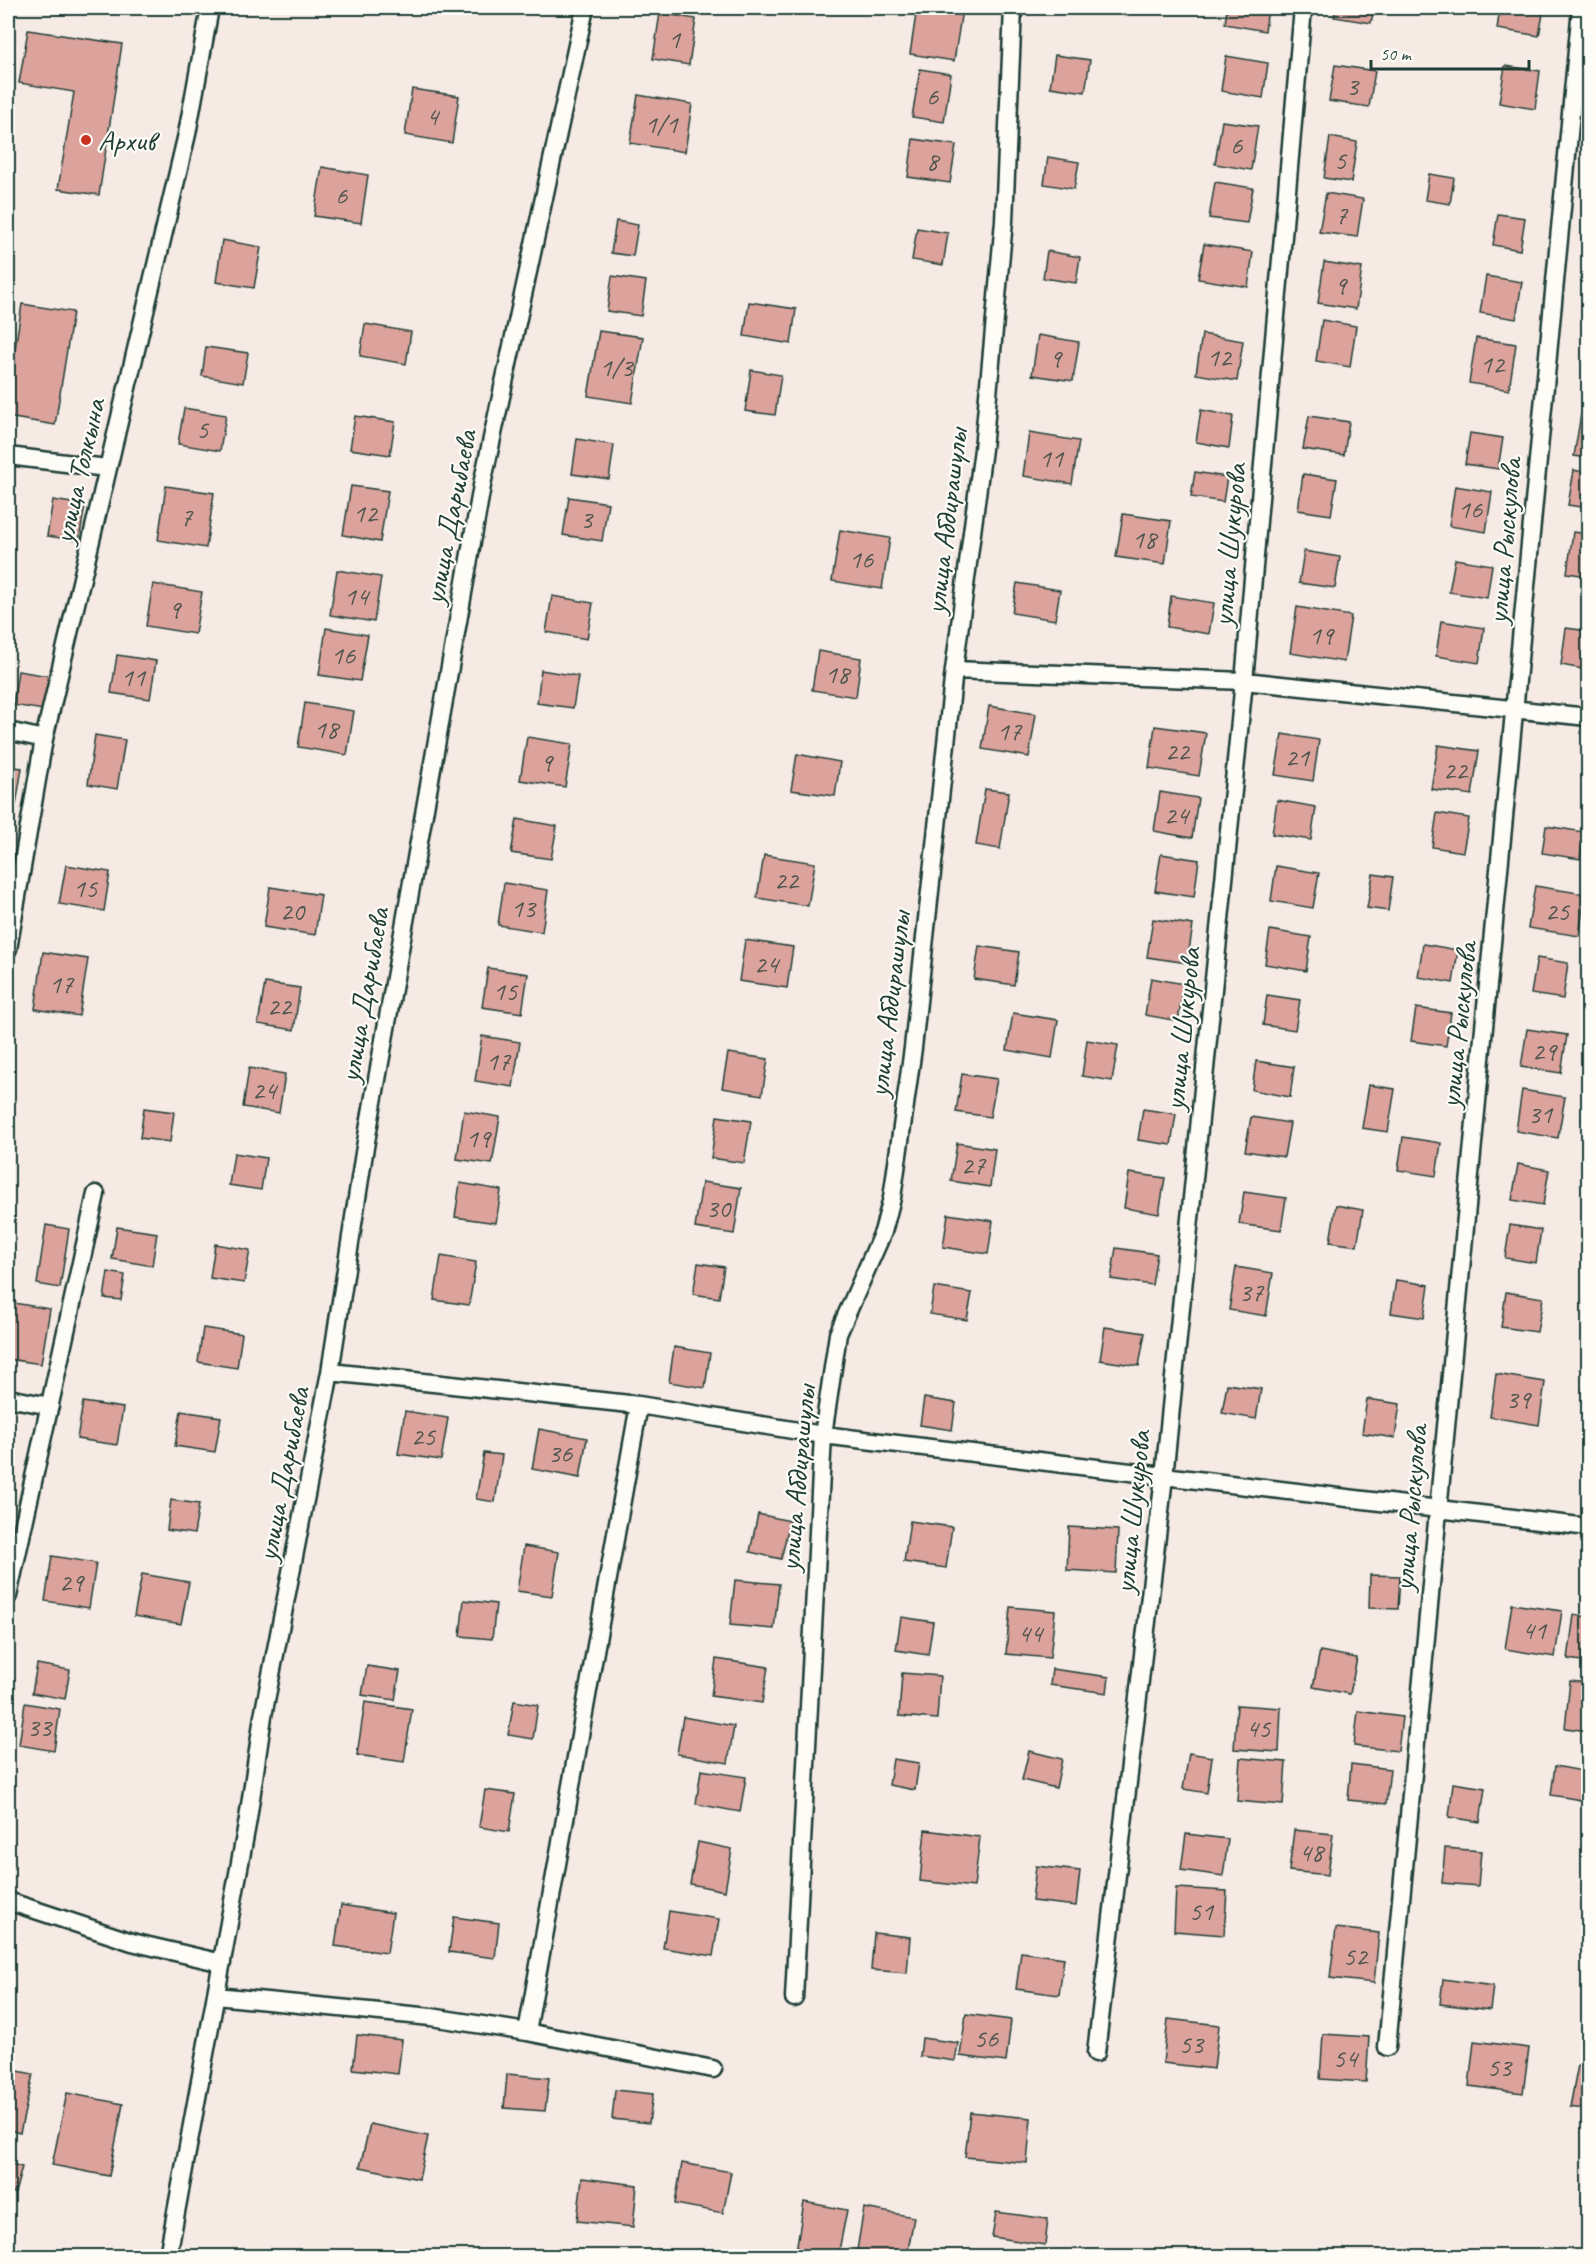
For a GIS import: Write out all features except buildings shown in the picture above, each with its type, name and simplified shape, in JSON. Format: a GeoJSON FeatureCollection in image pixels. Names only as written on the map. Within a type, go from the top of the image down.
{"type":"FeatureCollection","features":[{"type":"Feature","properties":{"kind":"street","name":"улица Толкына"},"geometry":{"type":"LineString","coordinates":[[8,949],[44,739],[188,134],[210,8]]}},
{"type":"Feature","properties":{"kind":"street","name":"улица Дарибаева"},"geometry":{"type":"LineString","coordinates":[[168,2256],[222,1963],[263,1716],[330,1372],[364,1153],[483,480],[585,8]]}},
{"type":"Feature","properties":{"kind":"street","name":"улица Абдирашулы"},"geometry":{"type":"LineString","coordinates":[[794,1998],[823,1434],[838,1334],[883,1232],[892,1198],[913,1048],[954,670],[983,449],[1000,267],[1013,8]]}},
{"type":"Feature","properties":{"kind":"street","name":"улица Шукурова"},"geometry":{"type":"LineString","coordinates":[[1096,2053],[1164,1477],[1245,681],[1303,8]]}},
{"type":"Feature","properties":{"kind":"street","name":"улица Рыскулова"},"geometry":{"type":"LineString","coordinates":[[1387,2047],[1581,8]]}},
{"type":"Feature","properties":{"kind":"street"},"geometry":{"type":"LineString","coordinates":[[8,456],[107,468]]}},
{"type":"Feature","properties":{"kind":"street"},"geometry":{"type":"LineString","coordinates":[[954,670],[1245,681],[1588,717]]}},
{"type":"Feature","properties":{"kind":"street"},"geometry":{"type":"LineString","coordinates":[[8,731],[44,739]]}},
{"type":"Feature","properties":{"kind":"street"},"geometry":{"type":"LineString","coordinates":[[8,1596],[96,1194]]}},
{"type":"Feature","properties":{"kind":"street"},"geometry":{"type":"LineString","coordinates":[[330,1372],[639,1406],[823,1434],[1588,1527]]}},
{"type":"Feature","properties":{"kind":"street"},"geometry":{"type":"LineString","coordinates":[[8,1398],[50,1406]]}},
{"type":"Feature","properties":{"kind":"street"},"geometry":{"type":"LineString","coordinates":[[527,2031],[639,1406]]}},
{"type":"Feature","properties":{"kind":"street"},"geometry":{"type":"LineString","coordinates":[[8,1901],[132,1942],[222,1963]]}},
{"type":"Feature","properties":{"kind":"street"},"geometry":{"type":"LineString","coordinates":[[216,1996],[430,2017],[527,2031],[712,2069]]}},
{"type":"Feature","properties":{"kind":"place","name":"Архив"},"geometry":{"type":"Point","coordinates":[86,140]}}]}
